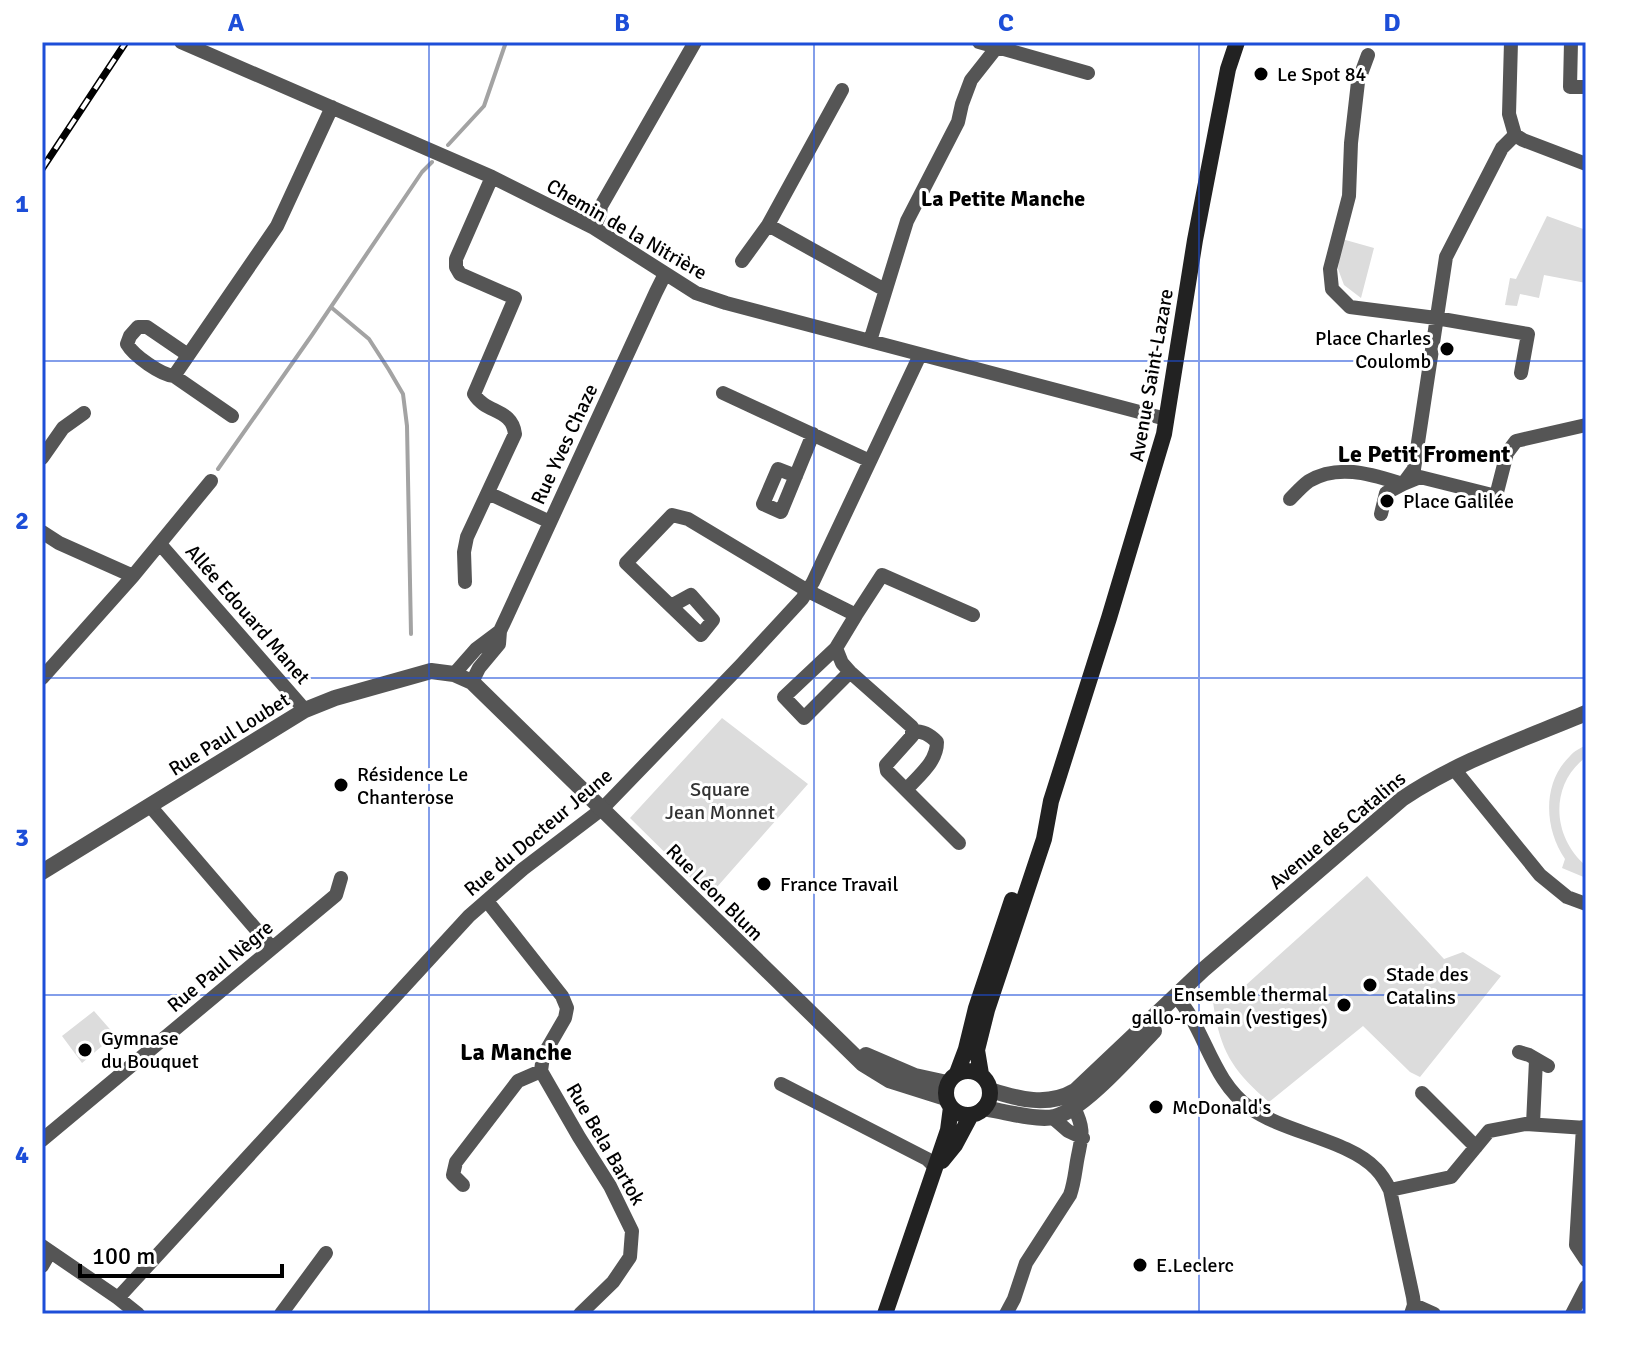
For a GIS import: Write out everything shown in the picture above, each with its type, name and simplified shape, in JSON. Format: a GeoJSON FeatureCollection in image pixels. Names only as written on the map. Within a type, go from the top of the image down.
{"type":"FeatureCollection","features":[{"type":"Feature","properties":{"kind":"main road","name":"Avenue Saint-Lazare"},"geometry":{"type":"LineString","coordinates":[[981,1074],[977,1050],[984,1023],[1044,839],[1051,801],[1164,434],[1195,240],[1228,69],[1237,42]]}},
{"type":"Feature","properties":{"kind":"main road","name":"Avenue Saint-Lazare"},"geometry":{"type":"LineString","coordinates":[[885,1314],[948,1130],[950,1090],[966,1049],[976,1008],[1033,836],[1051,801]]}},
{"type":"Feature","properties":{"kind":"main road"},"geometry":{"type":"LineString","coordinates":[[965,1070],[981,1074],[990,1090],[989,1099],[978,1112],[964,1115],[950,1090],[965,1070]]}},
{"type":"Feature","properties":{"kind":"main road","name":"Avenue Saint-Lazare"},"geometry":{"type":"LineString","coordinates":[[935,1167],[978,1112]]}},
{"type":"Feature","properties":{"kind":"street","name":"Chemin de la Nitrière"},"geometry":{"type":"LineString","coordinates":[[181,42],[492,177],[594,228],[696,293],[1166,419]]}},
{"type":"Feature","properties":{"kind":"street"},"geometry":{"type":"LineString","coordinates":[[594,228],[601,206],[695,42]]}},
{"type":"Feature","properties":{"kind":"street"},"geometry":{"type":"LineString","coordinates":[[979,42],[999,45],[1088,73]]}},
{"type":"Feature","properties":{"kind":"street"},"geometry":{"type":"LineString","coordinates":[[1511,42],[1509,114],[1515,135],[1586,164]]}},
{"type":"Feature","properties":{"kind":"street"},"geometry":{"type":"LineString","coordinates":[[1571,42],[1570,87],[1586,87]]}},
{"type":"Feature","properties":{"kind":"street"},"geometry":{"type":"LineString","coordinates":[[870,341],[907,221],[958,122],[971,80],[999,45]]}},
{"type":"Feature","properties":{"kind":"street"},"geometry":{"type":"LineString","coordinates":[[1368,55],[1358,82],[1349,196],[1330,269],[1332,289],[1350,307],[1528,334],[1521,373]]}},
{"type":"Feature","properties":{"kind":"street"},"geometry":{"type":"LineString","coordinates":[[742,261],[768,225],[842,90]]}},
{"type":"Feature","properties":{"kind":"street"},"geometry":{"type":"LineString","coordinates":[[174,376],[277,226],[332,107]]}},
{"type":"Feature","properties":{"kind":"street"},"geometry":{"type":"LineString","coordinates":[[1403,484],[1414,469],[1446,257],[1502,148],[1515,135]]}},
{"type":"Feature","properties":{"kind":"street"},"geometry":{"type":"LineString","coordinates":[[465,582],[467,537],[515,434],[514,424],[503,414],[480,403],[474,394],[515,298],[460,274],[456,267],[456,259],[492,177]]}},
{"type":"Feature","properties":{"kind":"street"},"geometry":{"type":"LineString","coordinates":[[768,225],[885,290]]}},
{"type":"Feature","properties":{"kind":"street","name":"Rue Yves Chaze"},"geometry":{"type":"LineString","coordinates":[[472,682],[479,668],[499,644],[500,631],[665,274]]}},
{"type":"Feature","properties":{"kind":"street"},"geometry":{"type":"LineString","coordinates":[[188,355],[147,327],[138,327],[127,344],[132,352],[167,375],[174,376],[232,416]]}},
{"type":"Feature","properties":{"kind":"street","name":"Rue du Docteur Jeune"},"geometry":{"type":"LineString","coordinates":[[118,1298],[469,916],[523,869],[602,809],[808,591],[920,355]]}},
{"type":"Feature","properties":{"kind":"street"},"geometry":{"type":"LineString","coordinates":[[723,393],[870,461]]}},
{"type":"Feature","properties":{"kind":"street"},"geometry":{"type":"LineString","coordinates":[[42,458],[63,428],[84,413]]}},
{"type":"Feature","properties":{"kind":"street"},"geometry":{"type":"LineString","coordinates":[[1381,514],[1386,493],[1420,477],[1496,496],[1507,453],[1516,441],[1586,425]]}},
{"type":"Feature","properties":{"kind":"street"},"geometry":{"type":"LineString","coordinates":[[796,476],[813,434]]}},
{"type":"Feature","properties":{"kind":"street"},"geometry":{"type":"LineString","coordinates":[[1290,499],[1306,483],[1323,474],[1364,472],[1403,484]]}},
{"type":"Feature","properties":{"kind":"street"},"geometry":{"type":"LineString","coordinates":[[42,678],[133,576],[211,481]]}},
{"type":"Feature","properties":{"kind":"street"},"geometry":{"type":"LineString","coordinates":[[488,493],[550,522]]}},
{"type":"Feature","properties":{"kind":"street"},"geometry":{"type":"LineString","coordinates":[[671,606],[626,563],[672,515],[688,519],[808,591],[856,615]]}},
{"type":"Feature","properties":{"kind":"street"},"geometry":{"type":"LineString","coordinates":[[42,532],[59,543],[133,576]]}},
{"type":"Feature","properties":{"kind":"street","name":"Allée Edouard Manet"},"geometry":{"type":"LineString","coordinates":[[160,544],[305,710]]}},
{"type":"Feature","properties":{"kind":"street"},"geometry":{"type":"LineString","coordinates":[[850,672],[804,718],[784,697],[836,648],[882,575],[973,615]]}},
{"type":"Feature","properties":{"kind":"street","name":"Rue Yves Chaze"},"geometry":{"type":"LineString","coordinates":[[454,674],[476,649],[500,631]]}},
{"type":"Feature","properties":{"kind":"street"},"geometry":{"type":"LineString","coordinates":[[836,648],[850,672],[912,727],[912,736],[886,765],[887,771],[959,843]]}},
{"type":"Feature","properties":{"kind":"street","name":"Rue Paul Loubet"},"geometry":{"type":"LineString","coordinates":[[42,872],[305,710],[335,698],[431,671],[454,674]]}},
{"type":"Feature","properties":{"kind":"street","name":"Rue Léon Blum"},"geometry":{"type":"LineString","coordinates":[[454,674],[472,682],[843,1044],[950,1090]]}},
{"type":"Feature","properties":{"kind":"street","name":"Avenue des Catalins"},"geometry":{"type":"LineString","coordinates":[[1074,1108],[1252,929],[1402,799],[1454,769],[1586,713]]}},
{"type":"Feature","properties":{"kind":"street"},"geometry":{"type":"LineString","coordinates":[[906,790],[937,753],[937,742],[930,735],[912,731]]}},
{"type":"Feature","properties":{"kind":"street"},"geometry":{"type":"LineString","coordinates":[[1454,769],[1540,875],[1567,897],[1586,904]]}},
{"type":"Feature","properties":{"kind":"street"},"geometry":{"type":"LineString","coordinates":[[150,806],[272,948]]}},
{"type":"Feature","properties":{"kind":"street","name":"Rue Paul Nègre"},"geometry":{"type":"LineString","coordinates":[[42,1140],[336,895],[341,878]]}},
{"type":"Feature","properties":{"kind":"street","name":"Rue Bela Bartok"},"geometry":{"type":"LineString","coordinates":[[487,901],[555,986],[567,1008],[565,1018],[543,1056],[541,1071],[610,1186],[632,1231],[630,1257],[613,1282],[580,1314]]}},
{"type":"Feature","properties":{"kind":"street"},"geometry":{"type":"LineString","coordinates":[[1179,1000],[1190,1014],[1214,1066],[1236,1098],[1282,1126],[1354,1153],[1374,1166],[1390,1190],[1413,1309],[1434,1314]]}},
{"type":"Feature","properties":{"kind":"street","name":"Avenue des Catalins"},"geometry":{"type":"LineString","coordinates":[[1052,1109],[1179,1000]]}},
{"type":"Feature","properties":{"kind":"street"},"geometry":{"type":"LineString","coordinates":[[1519,1052],[1542,1063],[1533,1124]]}},
{"type":"Feature","properties":{"kind":"street","name":"Rue Bela Bartok"},"geometry":{"type":"LineString","coordinates":[[463,1185],[453,1175],[456,1162],[518,1081],[541,1071]]}},
{"type":"Feature","properties":{"kind":"street"},"geometry":{"type":"LineString","coordinates":[[781,1084],[927,1159],[935,1167]]}},
{"type":"Feature","properties":{"kind":"street"},"geometry":{"type":"LineString","coordinates":[[990,1090],[1052,1109],[1068,1131],[1083,1138]]}},
{"type":"Feature","properties":{"kind":"street"},"geometry":{"type":"LineString","coordinates":[[1422,1093],[1476,1147]]}},
{"type":"Feature","properties":{"kind":"street"},"geometry":{"type":"LineString","coordinates":[[978,1112],[1043,1118],[1065,1103],[1074,1108],[1083,1138],[1070,1195],[1026,1263],[1006,1314]]}},
{"type":"Feature","properties":{"kind":"street"},"geometry":{"type":"LineString","coordinates":[[1390,1190],[1451,1177],[1489,1131],[1526,1124],[1584,1128],[1576,1245],[1586,1260]]}},
{"type":"Feature","properties":{"kind":"street"},"geometry":{"type":"LineString","coordinates":[[42,1266],[46,1249],[138,1314]]}},
{"type":"Feature","properties":{"kind":"street"},"geometry":{"type":"LineString","coordinates":[[281,1314],[326,1253]]}},
{"type":"Feature","properties":{"kind":"street"},"geometry":{"type":"LineString","coordinates":[[1572,1314],[1586,1287]]}},
{"type":"Feature","properties":{"kind":"green space"},"geometry":{"type":"Polygon","coordinates":[[[1547,216],[1586,230],[1586,283],[1544,275],[1539,298],[1520,294],[1517,306],[1505,305],[1510,278],[1516,279],[1547,216]]]}},
{"type":"Feature","properties":{"kind":"green space"},"geometry":{"type":"Polygon","coordinates":[[[1342,239],[1374,248],[1361,298],[1344,285],[1338,269],[1342,239]]]}},
{"type":"Feature","properties":{"kind":"green space","name":"Square Jean Monnet"},"geometry":{"type":"Polygon","coordinates":[[[722,718],[808,784],[709,896],[630,818],[722,718]]]}},
{"type":"Feature","properties":{"kind":"green space"},"geometry":{"type":"Polygon","coordinates":[[[1586,745],[1586,757],[1566,782],[1559,811],[1566,841],[1586,866],[1586,878],[1562,868],[1565,859],[1553,834],[1549,806],[1554,779],[1561,767],[1573,753],[1586,745]]]}},
{"type":"Feature","properties":{"kind":"green space","name":"Stade des Catalins"},"geometry":{"type":"Polygon","coordinates":[[[1367,876],[1444,959],[1463,952],[1501,976],[1420,1077],[1410,1072],[1363,1026],[1269,1102],[1246,1080],[1230,1058],[1220,1034],[1213,1002],[1224,1002],[1236,994],[1367,876]]]}},
{"type":"Feature","properties":{"kind":"green space","name":"Gymnase du Bouquet"},"geometry":{"type":"Polygon","coordinates":[[[94,1011],[115,1035],[82,1063],[62,1036],[94,1011]]]}},
{"type":"Feature","properties":{"kind":"waterway"},"geometry":{"type":"LineString","coordinates":[[448,145],[484,106],[506,42]]}},
{"type":"Feature","properties":{"kind":"waterway"},"geometry":{"type":"LineString","coordinates":[[218,469],[422,172],[432,162]]}},
{"type":"Feature","properties":{"kind":"waterway"},"geometry":{"type":"LineString","coordinates":[[332,308],[369,339],[403,394],[407,426],[411,634]]}},
{"type":"Feature","properties":{"kind":"railway"},"geometry":{"type":"LineString","coordinates":[[42,169],[126,42]]}},
{"type":"Feature","properties":{"kind":"place","name":"Le Spot 84"},"geometry":{"type":"Point","coordinates":[1261,74]}},
{"type":"Feature","properties":{"kind":"place","name":"Place Charles Coulomb"},"geometry":{"type":"Point","coordinates":[1447,349]}},
{"type":"Feature","properties":{"kind":"place","name":"Place Galilée"},"geometry":{"type":"Point","coordinates":[1387,501]}},
{"type":"Feature","properties":{"kind":"place","name":"Résidence Le Chanterose"},"geometry":{"type":"Point","coordinates":[341,785]}},
{"type":"Feature","properties":{"kind":"place","name":"France Travail"},"geometry":{"type":"Point","coordinates":[764,884]}},
{"type":"Feature","properties":{"kind":"place","name":"Stade des Catalins"},"geometry":{"type":"Point","coordinates":[1370,985]}},
{"type":"Feature","properties":{"kind":"place","name":"Ensemble thermal gallo-romain (vestiges)"},"geometry":{"type":"Point","coordinates":[1344,1005]}},
{"type":"Feature","properties":{"kind":"place","name":"Gymnase du Bouquet"},"geometry":{"type":"Point","coordinates":[85,1050]}},
{"type":"Feature","properties":{"kind":"place","name":"McDonald's"},"geometry":{"type":"Point","coordinates":[1156,1107]}},
{"type":"Feature","properties":{"kind":"place","name":"E.Leclerc"},"geometry":{"type":"Point","coordinates":[1140,1265]}},
{"type":"Feature","properties":{"kind":"district","name":"La Petite Manche"},"geometry":{"type":"Point","coordinates":[1003,198]}},
{"type":"Feature","properties":{"kind":"district","name":"Le Petit Froment"},"geometry":{"type":"Point","coordinates":[1424,454]}},
{"type":"Feature","properties":{"kind":"district","name":"La Manche"},"geometry":{"type":"Point","coordinates":[516,1052]}}]}
